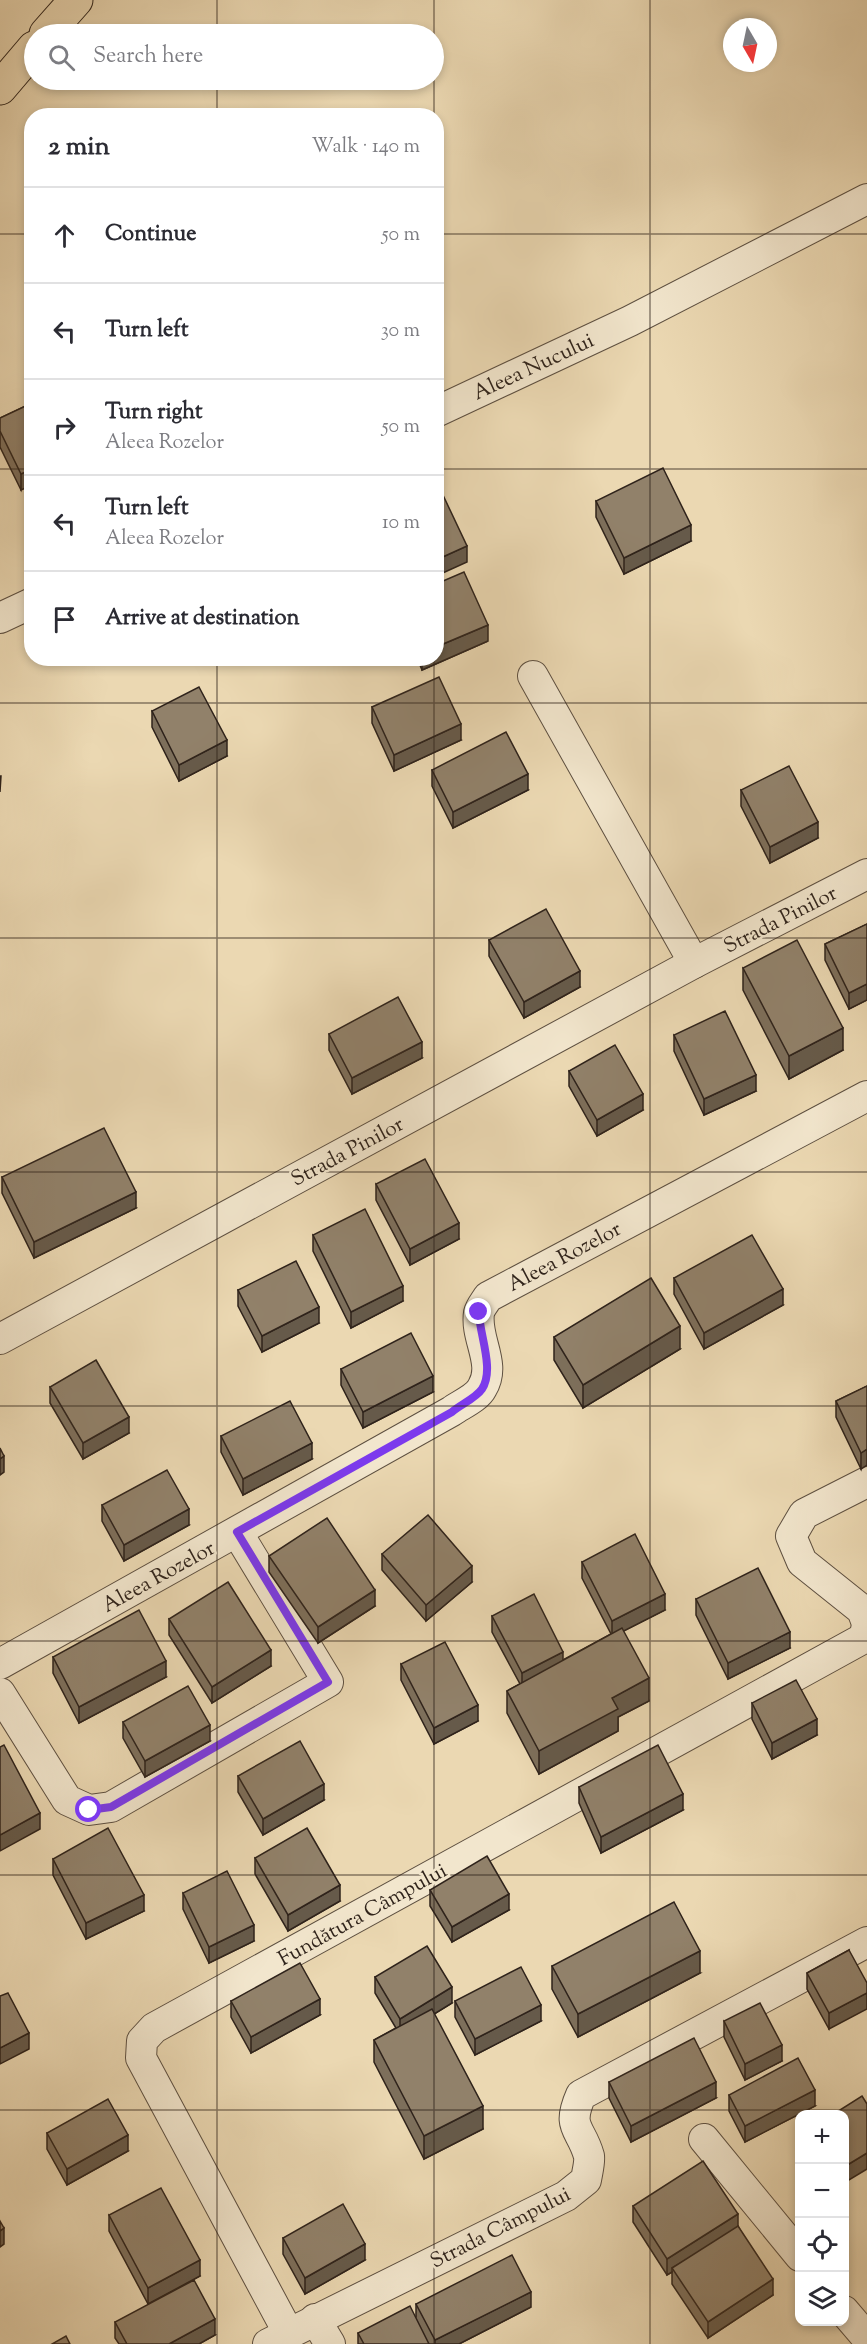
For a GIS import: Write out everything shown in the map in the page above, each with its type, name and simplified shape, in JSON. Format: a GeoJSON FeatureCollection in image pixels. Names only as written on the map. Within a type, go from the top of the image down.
{"type":"FeatureCollection","features":[{"type":"Feature","properties":{"kind":"main road"},"geometry":{"type":"LineString","coordinates":[[55,24],[76,0]]}},
{"type":"Feature","properties":{"kind":"main road"},"geometry":{"type":"LineString","coordinates":[[0,88],[24,60]]}},
{"type":"Feature","properties":{"kind":"street","name":"Aleea Nucului"},"geometry":{"type":"LineString","coordinates":[[444,408],[630,321],[867,199]]}},
{"type":"Feature","properties":{"kind":"street"},"geometry":{"type":"LineString","coordinates":[[0,618],[24,607]]}},
{"type":"Feature","properties":{"kind":"street"},"geometry":{"type":"LineString","coordinates":[[533,676],[694,963]]}},
{"type":"Feature","properties":{"kind":"street","name":"Strada Pinilor"},"geometry":{"type":"LineString","coordinates":[[0,1339],[694,963],[867,874]]}},
{"type":"Feature","properties":{"kind":"street","name":"Aleea Rozelor"},"geometry":{"type":"LineString","coordinates":[[0,1665],[452,1412],[481,1390],[486,1378],[487,1359],[479,1328],[479,1312],[488,1297],[867,1096]]}},
{"type":"Feature","properties":{"kind":"street","name":"Fundătura Câmpului"},"geometry":{"type":"LineString","coordinates":[[279,2339],[141,2058],[142,2041],[154,2028],[864,1638],[867,1625],[862,1610],[802,1562],[791,1536],[804,1514],[867,1482]]}},
{"type":"Feature","properties":{"kind":"street"},"geometry":{"type":"LineString","coordinates":[[0,1693],[67,1800],[89,1810],[111,1807],[328,1682],[237,1532]]}},
{"type":"Feature","properties":{"kind":"street","name":"Strada Câmpului"},"geometry":{"type":"LineString","coordinates":[[279,2339],[323,2331],[566,2196],[586,2180],[589,2157],[577,2131],[573,2113],[581,2096],[867,1942]]}},
{"type":"Feature","properties":{"kind":"street"},"geometry":{"type":"LineString","coordinates":[[704,2139],[795,2250]]}},
{"type":"Feature","properties":{"kind":"street"},"geometry":{"type":"LineString","coordinates":[[849,2317],[867,2338]]}},
{"type":"Feature","properties":{"kind":"building"},"geometry":{"type":"Polygon","coordinates":[[[24,407],[24,473],[21,474],[0,431],[0,418],[24,407]]]}},
{"type":"Feature","properties":{"kind":"building"},"geometry":{"type":"Polygon","coordinates":[[[663,468],[691,525],[624,558],[596,501],[663,468]]]}},
{"type":"Feature","properties":{"kind":"building"},"geometry":{"type":"Polygon","coordinates":[[[444,497],[467,546],[444,556],[444,497]]]}},
{"type":"Feature","properties":{"kind":"building"},"geometry":{"type":"Polygon","coordinates":[[[464,572],[488,625],[444,644],[444,581],[464,572]]]}},
{"type":"Feature","properties":{"kind":"building"},"geometry":{"type":"Polygon","coordinates":[[[439,677],[461,724],[394,755],[372,707],[439,677]]]}},
{"type":"Feature","properties":{"kind":"building"},"geometry":{"type":"Polygon","coordinates":[[[199,687],[227,740],[179,765],[152,711],[199,687]]]}},
{"type":"Feature","properties":{"kind":"building"},"geometry":{"type":"Polygon","coordinates":[[[506,732],[528,774],[453,812],[432,770],[506,732]]]}},
{"type":"Feature","properties":{"kind":"building"},"geometry":{"type":"Polygon","coordinates":[[[789,766],[818,822],[770,847],[741,790],[789,766]]]}},
{"type":"Feature","properties":{"kind":"building"},"geometry":{"type":"Polygon","coordinates":[[[546,909],[580,971],[524,1002],[489,940],[546,909]]]}},
{"type":"Feature","properties":{"kind":"building"},"geometry":{"type":"Polygon","coordinates":[[[867,924],[867,984],[849,993],[825,944],[867,924]]]}},
{"type":"Feature","properties":{"kind":"building"},"geometry":{"type":"Polygon","coordinates":[[[797,940],[843,1028],[789,1056],[743,968],[797,940]]]}},
{"type":"Feature","properties":{"kind":"building"},"geometry":{"type":"Polygon","coordinates":[[[398,997],[422,1042],[352,1078],[329,1034],[398,997]]]}},
{"type":"Feature","properties":{"kind":"building"},"geometry":{"type":"Polygon","coordinates":[[[725,1011],[756,1075],[704,1099],[674,1035],[725,1011]]]}},
{"type":"Feature","properties":{"kind":"building"},"geometry":{"type":"Polygon","coordinates":[[[615,1045],[643,1094],[597,1120],[569,1071],[615,1045]]]}},
{"type":"Feature","properties":{"kind":"building"},"geometry":{"type":"Polygon","coordinates":[[[104,1128],[136,1192],[34,1242],[2,1177],[104,1128]]]}},
{"type":"Feature","properties":{"kind":"building"},"geometry":{"type":"Polygon","coordinates":[[[425,1159],[459,1223],[410,1249],[376,1184],[425,1159]]]}},
{"type":"Feature","properties":{"kind":"building"},"geometry":{"type":"Polygon","coordinates":[[[365,1209],[403,1286],[351,1312],[313,1235],[365,1209]]]}},
{"type":"Feature","properties":{"kind":"building"},"geometry":{"type":"Polygon","coordinates":[[[752,1235],[783,1289],[704,1333],[674,1278],[752,1235]]]}},
{"type":"Feature","properties":{"kind":"building"},"geometry":{"type":"Polygon","coordinates":[[[296,1261],[319,1307],[262,1336],[238,1290],[296,1261]]]}},
{"type":"Feature","properties":{"kind":"building"},"geometry":{"type":"Polygon","coordinates":[[[651,1278],[680,1326],[583,1385],[554,1337],[651,1278]]]}},
{"type":"Feature","properties":{"kind":"building"},"geometry":{"type":"Polygon","coordinates":[[[411,1333],[433,1376],[363,1412],[341,1369],[411,1333]]]}},
{"type":"Feature","properties":{"kind":"building"},"geometry":{"type":"Polygon","coordinates":[[[96,1360],[129,1417],[83,1443],[50,1387],[96,1360]]]}},
{"type":"Feature","properties":{"kind":"building"},"geometry":{"type":"Polygon","coordinates":[[[867,1386],[867,1449],[861,1453],[836,1401],[867,1386]]]}},
{"type":"Feature","properties":{"kind":"building"},"geometry":{"type":"Polygon","coordinates":[[[290,1401],[312,1443],[243,1479],[221,1436],[290,1401]]]}},
{"type":"Feature","properties":{"kind":"building"},"geometry":{"type":"Polygon","coordinates":[[[167,1470],[189,1509],[124,1545],[102,1505],[167,1470]]]}},
{"type":"Feature","properties":{"kind":"building"},"geometry":{"type":"Polygon","coordinates":[[[428,1515],[472,1566],[426,1605],[382,1554],[428,1515]]]}},
{"type":"Feature","properties":{"kind":"building"},"geometry":{"type":"Polygon","coordinates":[[[327,1518],[375,1590],[318,1627],[269,1556],[327,1518]]]}},
{"type":"Feature","properties":{"kind":"building"},"geometry":{"type":"Polygon","coordinates":[[[635,1534],[665,1594],[612,1621],[582,1562],[635,1534]]]}},
{"type":"Feature","properties":{"kind":"building"},"geometry":{"type":"Polygon","coordinates":[[[758,1568],[790,1632],[728,1663],[696,1599],[758,1568]]]}},
{"type":"Feature","properties":{"kind":"building"},"geometry":{"type":"Polygon","coordinates":[[[228,1582],[271,1650],[212,1687],[169,1619],[228,1582]]]}},
{"type":"Feature","properties":{"kind":"building"},"geometry":{"type":"Polygon","coordinates":[[[534,1594],[563,1652],[522,1673],[492,1616],[534,1594]]]}},
{"type":"Feature","properties":{"kind":"building"},"geometry":{"type":"Polygon","coordinates":[[[139,1610],[166,1661],[79,1707],[53,1657],[139,1610]]]}},
{"type":"Feature","properties":{"kind":"building"},"geometry":{"type":"Polygon","coordinates":[[[622,1628],[649,1678],[612,1698],[618,1709],[539,1751],[507,1691],[622,1628]]]}},
{"type":"Feature","properties":{"kind":"building"},"geometry":{"type":"Polygon","coordinates":[[[445,1642],[478,1705],[434,1728],[401,1664],[445,1642]]]}},
{"type":"Feature","properties":{"kind":"building"},"geometry":{"type":"Polygon","coordinates":[[[796,1680],[817,1719],[772,1743],[752,1703],[796,1680]]]}},
{"type":"Feature","properties":{"kind":"building"},"geometry":{"type":"Polygon","coordinates":[[[188,1686],[210,1725],[145,1761],[123,1722],[188,1686]]]}},
{"type":"Feature","properties":{"kind":"building"},"geometry":{"type":"Polygon","coordinates":[[[300,1741],[324,1784],[263,1819],[238,1776],[300,1741]]]}},
{"type":"Feature","properties":{"kind":"building"},"geometry":{"type":"Polygon","coordinates":[[[4,1745],[40,1813],[0,1835],[0,1747],[4,1745]]]}},
{"type":"Feature","properties":{"kind":"building"},"geometry":{"type":"Polygon","coordinates":[[[658,1745],[683,1794],[601,1837],[579,1787],[658,1745]]]}},
{"type":"Feature","properties":{"kind":"building"},"geometry":{"type":"Polygon","coordinates":[[[108,1828],[144,1895],[86,1923],[53,1859],[108,1828]]]}},
{"type":"Feature","properties":{"kind":"building"},"geometry":{"type":"Polygon","coordinates":[[[307,1828],[340,1885],[288,1915],[255,1858],[307,1828]]]}},
{"type":"Feature","properties":{"kind":"building"},"geometry":{"type":"Polygon","coordinates":[[[487,1856],[509,1894],[452,1927],[430,1890],[487,1856]]]}},
{"type":"Feature","properties":{"kind":"building"},"geometry":{"type":"Polygon","coordinates":[[[227,1871],[254,1925],[209,1947],[183,1893],[227,1871]]]}},
{"type":"Feature","properties":{"kind":"building"},"geometry":{"type":"Polygon","coordinates":[[[674,1902],[700,1951],[578,2014],[552,1966],[674,1902]]]}},
{"type":"Feature","properties":{"kind":"building"},"geometry":{"type":"Polygon","coordinates":[[[427,1946],[452,1987],[400,2019],[375,1977],[427,1946]]]}},
{"type":"Feature","properties":{"kind":"building"},"geometry":{"type":"Polygon","coordinates":[[[849,1950],[867,1983],[867,1993],[829,2013],[807,1973],[849,1950]]]}},
{"type":"Feature","properties":{"kind":"building"},"geometry":{"type":"Polygon","coordinates":[[[300,1963],[320,1999],[251,2037],[231,2001],[300,1963]]]}},
{"type":"Feature","properties":{"kind":"building"},"geometry":{"type":"Polygon","coordinates":[[[521,1967],[541,2005],[475,2039],[455,2001],[521,1967]]]}},
{"type":"Feature","properties":{"kind":"building"},"geometry":{"type":"Polygon","coordinates":[[[8,1993],[29,2033],[0,2048],[0,1996],[8,1993]]]}},
{"type":"Feature","properties":{"kind":"building"},"geometry":{"type":"Polygon","coordinates":[[[760,2003],[782,2045],[745,2064],[724,2021],[760,2003]]]}},
{"type":"Feature","properties":{"kind":"building"},"geometry":{"type":"Polygon","coordinates":[[[432,2009],[483,2106],[424,2136],[374,2040],[432,2009]]]}},
{"type":"Feature","properties":{"kind":"building"},"geometry":{"type":"Polygon","coordinates":[[[694,2038],[716,2082],[631,2126],[609,2082],[694,2038]]]}},
{"type":"Feature","properties":{"kind":"building"},"geometry":{"type":"Polygon","coordinates":[[[798,2058],[815,2090],[745,2126],[729,2095],[798,2058]]]}},
{"type":"Feature","properties":{"kind":"building"},"geometry":{"type":"Polygon","coordinates":[[[862,2096],[867,2104],[867,2153],[849,2164],[849,2110],[840,2110],[862,2096]]]}},
{"type":"Feature","properties":{"kind":"building"},"geometry":{"type":"Polygon","coordinates":[[[108,2099],[128,2135],[67,2169],[47,2133],[108,2099]]]}},
{"type":"Feature","properties":{"kind":"building"},"geometry":{"type":"Polygon","coordinates":[[[703,2161],[738,2214],[667,2259],[633,2206],[703,2161]]]}},
{"type":"Feature","properties":{"kind":"building"},"geometry":{"type":"Polygon","coordinates":[[[161,2188],[200,2260],[148,2288],[109,2215],[161,2188]]]}},
{"type":"Feature","properties":{"kind":"building"},"geometry":{"type":"Polygon","coordinates":[[[343,2204],[365,2244],[305,2278],[283,2238],[343,2204]]]}},
{"type":"Feature","properties":{"kind":"building"},"geometry":{"type":"Polygon","coordinates":[[[738,2226],[773,2279],[708,2322],[672,2268],[738,2226]]]}},
{"type":"Feature","properties":{"kind":"building"},"geometry":{"type":"Polygon","coordinates":[[[512,2255],[531,2292],[435,2340],[416,2304],[512,2255]]]}},
{"type":"Feature","properties":{"kind":"building"},"geometry":{"type":"Polygon","coordinates":[[[194,2280],[215,2319],[169,2344],[127,2344],[115,2322],[194,2280]]]}},
{"type":"Feature","properties":{"kind":"building"},"geometry":{"type":"Polygon","coordinates":[[[410,2306],[429,2344],[364,2344],[358,2333],[410,2306]]]}},
{"type":"Feature","properties":{"kind":"building"},"geometry":{"type":"Polygon","coordinates":[[[66,2336],[70,2344],[52,2344],[66,2336]]]}},
{"type":"Feature","properties":{"kind":"route"},"geometry":{"type":"LineString","coordinates":[[89,1810],[111,1807],[328,1682],[237,1532],[452,1412],[481,1390],[486,1378],[487,1359],[479,1328],[479,1312]]}}]}
